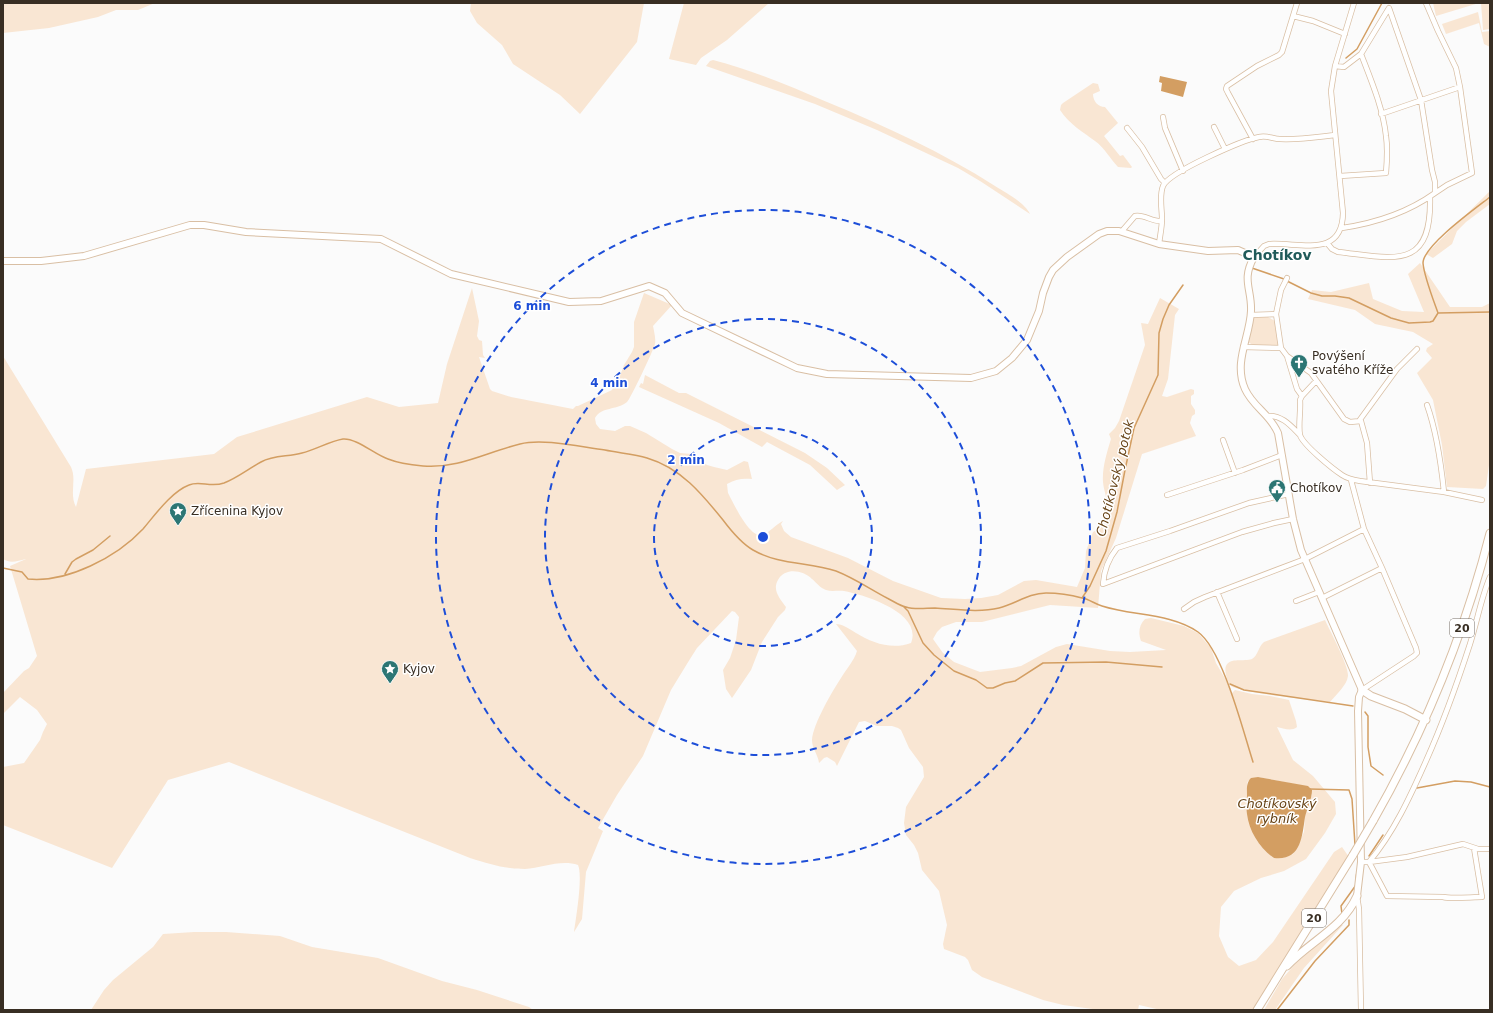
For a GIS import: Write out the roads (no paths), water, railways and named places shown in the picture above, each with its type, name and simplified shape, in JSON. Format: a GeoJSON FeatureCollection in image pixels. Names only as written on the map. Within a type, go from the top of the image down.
{"type":"FeatureCollection","features":[{"type":"Feature","properties":{"kind":"main road","name":"20"},"geometry":{"type":"LineString","coordinates":[[1256,1010],[1353,855],[1404,765],[1426,720],[1460,634],[1478,580],[1490,533]]}},
{"type":"Feature","properties":{"kind":"main road"},"geometry":{"type":"LineString","coordinates":[[1362,690],[1371,696],[1406,709],[1426,720]]}},
{"type":"Feature","properties":{"kind":"main road"},"geometry":{"type":"LineString","coordinates":[[1274,982],[1300,954],[1331,930],[1346,915],[1357,896]]}},
{"type":"Feature","properties":{"kind":"street"},"geometry":{"type":"LineString","coordinates":[[1253,139],[1226,88],[1231,83],[1282,52],[1297,3]]}},
{"type":"Feature","properties":{"kind":"street"},"geometry":{"type":"LineString","coordinates":[[1354,3],[1335,66],[1331,90],[1343,213],[1342,228],[1338,236],[1327,243],[1315,245],[1269,244],[1262,248],[1254,257],[1248,270],[1247,284],[1251,303],[1251,315],[1241,360],[1244,386],[1251,399],[1268,416],[1278,434],[1293,519],[1304,559],[1362,690]]}},
{"type":"Feature","properties":{"kind":"street"},"geometry":{"type":"LineString","coordinates":[[1335,66],[1344,67],[1360,54],[1391,3]]}},
{"type":"Feature","properties":{"kind":"street"},"geometry":{"type":"LineString","coordinates":[[1342,228],[1372,223],[1395,215],[1419,204],[1447,185],[1472,173],[1456,68],[1426,3]]}},
{"type":"Feature","properties":{"kind":"street"},"geometry":{"type":"LineString","coordinates":[[1389,8],[1421,100],[1435,182],[1435,193]]}},
{"type":"Feature","properties":{"kind":"street"},"geometry":{"type":"LineString","coordinates":[[1293,16],[1313,21],[1345,34]]}},
{"type":"Feature","properties":{"kind":"street"},"geometry":{"type":"LineString","coordinates":[[1340,176],[1386,174],[1386,137],[1381,114],[1369,75],[1360,54]]}},
{"type":"Feature","properties":{"kind":"street"},"geometry":{"type":"LineString","coordinates":[[1381,114],[1460,87]]}},
{"type":"Feature","properties":{"kind":"street"},"geometry":{"type":"LineString","coordinates":[[1163,117],[1165,128],[1183,171]]}},
{"type":"Feature","properties":{"kind":"street"},"geometry":{"type":"LineString","coordinates":[[1214,127],[1226,150]]}},
{"type":"Feature","properties":{"kind":"street"},"geometry":{"type":"LineString","coordinates":[[1127,128],[1142,147],[1161,180],[1165,183]]}},
{"type":"Feature","properties":{"kind":"street"},"geometry":{"type":"LineString","coordinates":[[1159,244],[1162,221],[1162,190],[1165,183],[1173,176],[1207,158],[1262,136],[1282,140],[1335,135]]}},
{"type":"Feature","properties":{"kind":"street"},"geometry":{"type":"LineString","coordinates":[[1327,243],[1332,250],[1338,252],[1386,258],[1410,254],[1415,251],[1424,240],[1429,217],[1430,197]]}},
{"type":"Feature","properties":{"kind":"street"},"geometry":{"type":"LineString","coordinates":[[1122,231],[1135,216],[1162,221]]}},
{"type":"Feature","properties":{"kind":"street"},"geometry":{"type":"LineString","coordinates":[[3,261],[42,261],[84,256],[190,225],[204,225],[246,232],[381,240],[451,274],[569,302],[601,301],[649,286],[665,293],[682,313],[797,368],[827,374],[971,378],[996,371],[1012,358],[1027,340],[1039,311],[1042,293],[1049,276],[1058,264],[1099,234],[1107,231],[1122,231],[1159,244],[1208,250],[1238,250],[1254,257]]}},
{"type":"Feature","properties":{"kind":"street"},"geometry":{"type":"LineString","coordinates":[[1286,280],[1277,304],[1276,314],[1281,348],[1287,356],[1297,389],[1302,396]]}},
{"type":"Feature","properties":{"kind":"street"},"geometry":{"type":"LineString","coordinates":[[1251,315],[1276,314]]}},
{"type":"Feature","properties":{"kind":"street"},"geometry":{"type":"LineString","coordinates":[[1243,348],[1281,348]]}},
{"type":"Feature","properties":{"kind":"street"},"geometry":{"type":"LineString","coordinates":[[1287,356],[1311,372],[1344,419],[1350,422],[1359,421],[1397,369],[1417,349]]}},
{"type":"Feature","properties":{"kind":"street"},"geometry":{"type":"LineString","coordinates":[[1300,435],[1300,400],[1316,381]]}},
{"type":"Feature","properties":{"kind":"street"},"geometry":{"type":"LineString","coordinates":[[1427,405],[1433,420],[1438,444],[1444,492]]}},
{"type":"Feature","properties":{"kind":"street"},"geometry":{"type":"LineString","coordinates":[[1268,416],[1275,416],[1282,419],[1300,435],[1318,456],[1343,476],[1351,480],[1444,492],[1482,500]]}},
{"type":"Feature","properties":{"kind":"street"},"geometry":{"type":"LineString","coordinates":[[1359,421],[1367,443],[1370,483]]}},
{"type":"Feature","properties":{"kind":"street"},"geometry":{"type":"LineString","coordinates":[[1223,440],[1235,473]]}},
{"type":"Feature","properties":{"kind":"street"},"geometry":{"type":"LineString","coordinates":[[1167,495],[1235,473],[1282,454]]}},
{"type":"Feature","properties":{"kind":"street"},"geometry":{"type":"LineString","coordinates":[[1351,480],[1364,529],[1382,568],[1417,653],[1362,690],[1359,697],[1361,862],[1357,896],[1359,909],[1361,1010]]}},
{"type":"Feature","properties":{"kind":"street"},"geometry":{"type":"LineString","coordinates":[[1289,494],[1249,503],[1170,531],[1116,548],[1104,570],[1103,584],[1248,531],[1293,519]]}},
{"type":"Feature","properties":{"kind":"street"},"geometry":{"type":"LineString","coordinates":[[1184,609],[1194,602],[1217,592],[1304,559],[1364,529]]}},
{"type":"Feature","properties":{"kind":"street"},"geometry":{"type":"LineString","coordinates":[[1296,601],[1321,595],[1382,568]]}},
{"type":"Feature","properties":{"kind":"street"},"geometry":{"type":"LineString","coordinates":[[1370,862],[1382,847],[1403,811],[1436,738],[1467,651],[1490,577]]}},
{"type":"Feature","properties":{"kind":"street"},"geometry":{"type":"LineString","coordinates":[[1217,592],[1236,639]]}},
{"type":"Feature","properties":{"kind":"street"},"geometry":{"type":"LineString","coordinates":[[1361,862],[1407,857],[1463,844],[1474,848],[1490,849]]}},
{"type":"Feature","properties":{"kind":"street"},"geometry":{"type":"LineString","coordinates":[[1370,862],[1387,896],[1448,898],[1482,897],[1474,848]]}},
{"type":"Feature","properties":{"kind":"water"},"geometry":{"type":"Polygon","coordinates":[[[1160,76],[1187,82],[1183,97],[1161,91],[1162,83],[1159,82],[1160,76]]]}},
{"type":"Feature","properties":{"kind":"water","name":"Chotíkovský rybník"},"geometry":{"type":"Polygon","coordinates":[[[1258,777],[1308,786],[1312,790],[1301,840],[1295,852],[1290,856],[1274,858],[1260,845],[1250,827],[1247,812],[1247,786],[1251,778],[1258,777]]]}},
{"type":"Feature","properties":{"kind":"waterway"},"geometry":{"type":"LineString","coordinates":[[1346,58],[1357,49],[1382,3]]}},
{"type":"Feature","properties":{"kind":"waterway"},"geometry":{"type":"LineString","coordinates":[[1438,313],[1424,268],[1423,263],[1425,256],[1451,228],[1490,197]]}},
{"type":"Feature","properties":{"kind":"waterway","name":"Chotíkovský potok"},"geometry":{"type":"LineString","coordinates":[[1252,268],[1284,279]]}},
{"type":"Feature","properties":{"kind":"waterway","name":"Chotíkovský potok"},"geometry":{"type":"LineString","coordinates":[[1287,281],[1311,293],[1322,296],[1349,298],[1391,318],[1409,323],[1433,321],[1438,313],[1490,312]]}},
{"type":"Feature","properties":{"kind":"waterway","name":"Chotíkovský potok"},"geometry":{"type":"LineString","coordinates":[[1082,598],[1090,586],[1106,551],[1117,512],[1134,428],[1158,375],[1159,333],[1163,319],[1169,305],[1183,285]]}},
{"type":"Feature","properties":{"kind":"waterway","name":"Chotíkovský potok"},"geometry":{"type":"LineString","coordinates":[[3,568],[22,572],[28,579],[59,577],[75,572],[90,566],[120,549],[143,529],[170,498],[182,488],[197,483],[214,485],[224,483],[266,460],[302,453],[343,439],[354,441],[383,457],[405,464],[423,466],[448,465],[529,442],[551,442],[574,445],[637,455],[659,462],[670,468],[690,483],[737,537],[753,550],[763,555],[784,561],[836,571],[856,580],[896,603],[909,608],[983,610],[999,608],[1040,593],[1055,593],[1085,599],[1114,609],[1176,621],[1187,626],[1198,632],[1207,641],[1216,656],[1224,673],[1238,712],[1253,762]]}},
{"type":"Feature","properties":{"kind":"waterway"},"geometry":{"type":"LineString","coordinates":[[65,574],[72,562],[93,550],[110,536]]}},
{"type":"Feature","properties":{"kind":"waterway"},"geometry":{"type":"LineString","coordinates":[[904,607],[908,611],[923,643],[934,655],[954,671],[976,680],[987,688],[993,688],[1015,681],[1043,663],[1106,662],[1162,667]]}},
{"type":"Feature","properties":{"kind":"waterway"},"geometry":{"type":"LineString","coordinates":[[1230,684],[1244,690],[1353,706]]}},
{"type":"Feature","properties":{"kind":"waterway"},"geometry":{"type":"LineString","coordinates":[[1365,712],[1368,716],[1368,747],[1371,766],[1383,775]]}},
{"type":"Feature","properties":{"kind":"waterway"},"geometry":{"type":"LineString","coordinates":[[1417,788],[1455,781],[1471,782],[1490,787]]}},
{"type":"Feature","properties":{"kind":"waterway"},"geometry":{"type":"LineString","coordinates":[[1309,789],[1349,790],[1352,799],[1355,845]]}},
{"type":"Feature","properties":{"kind":"waterway"},"geometry":{"type":"LineString","coordinates":[[1369,856],[1383,835]]}},
{"type":"Feature","properties":{"kind":"waterway"},"geometry":{"type":"LineString","coordinates":[[1356,879],[1357,871]]}},
{"type":"Feature","properties":{"kind":"waterway"},"geometry":{"type":"LineString","coordinates":[[1342,914],[1341,906],[1356,885]]}},
{"type":"Feature","properties":{"kind":"waterway"},"geometry":{"type":"LineString","coordinates":[[1277,1010],[1315,961],[1349,925],[1349,920]]}},
{"type":"Feature","properties":{"kind":"place","name":"Povýšení svatého Kříže"},"geometry":{"type":"Point","coordinates":[1299,378]}},
{"type":"Feature","properties":{"kind":"place","name":"Chotíkov"},"geometry":{"type":"Point","coordinates":[1277,503]}},
{"type":"Feature","properties":{"kind":"place","name":"Zřícenina Kyjov"},"geometry":{"type":"Point","coordinates":[178,526]}},
{"type":"Feature","properties":{"kind":"place","name":"Kyjov"},"geometry":{"type":"Point","coordinates":[390,684]}},
{"type":"Feature","properties":{"kind":"district","name":"Chotíkov"},"geometry":{"type":"Point","coordinates":[1277,255]}}]}
